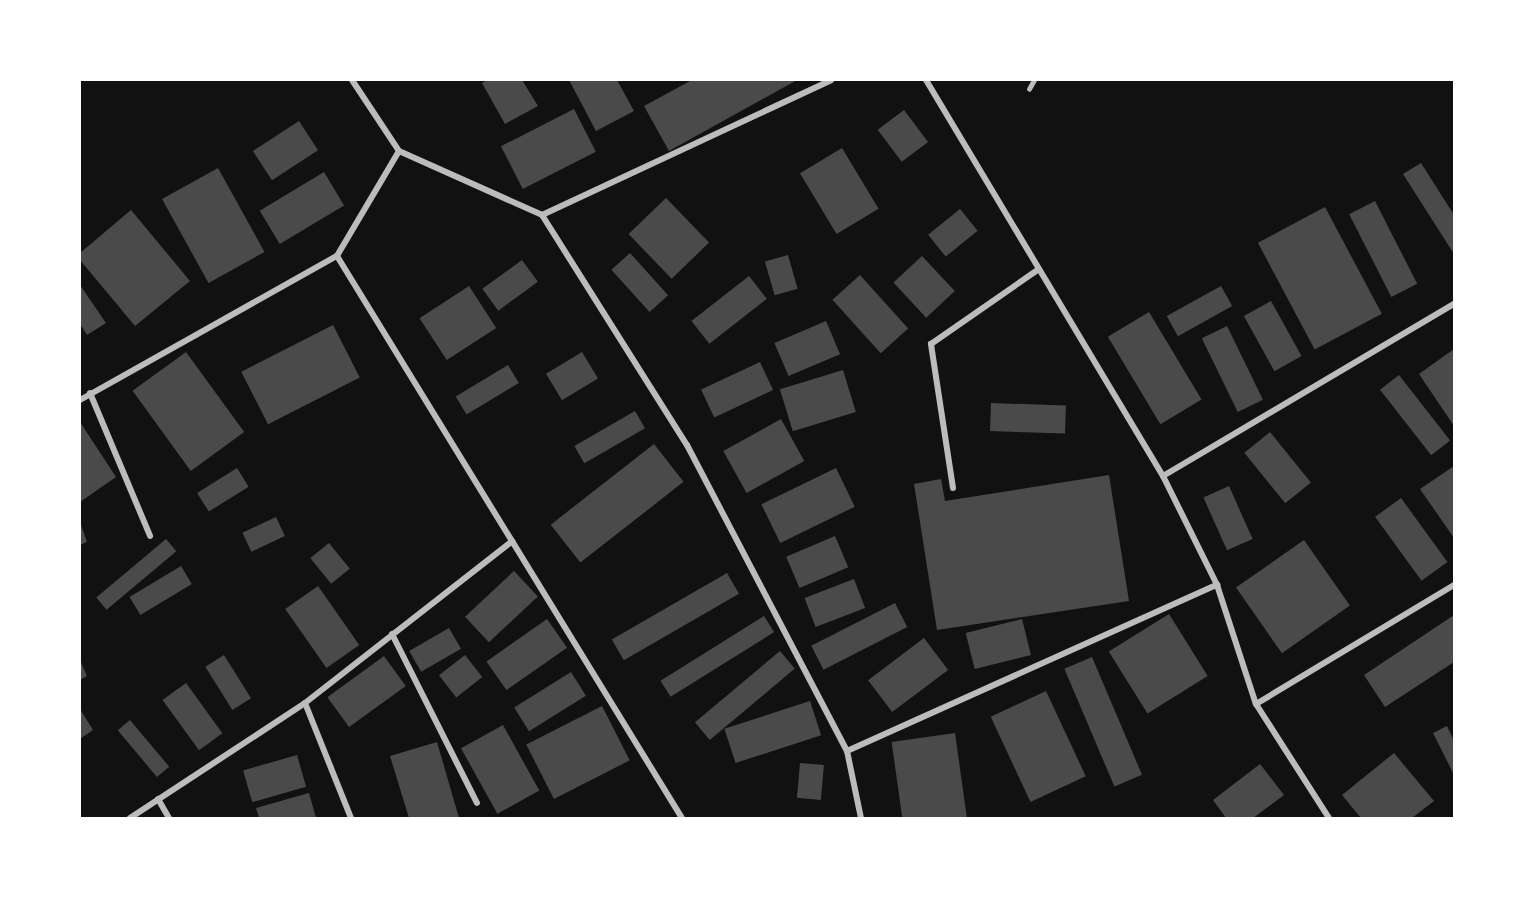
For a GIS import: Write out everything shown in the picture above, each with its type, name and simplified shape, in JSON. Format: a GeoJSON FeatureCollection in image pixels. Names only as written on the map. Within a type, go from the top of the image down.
{"type":"FeatureCollection","features":[{"type":"Feature","properties":{"kind":"street"},"geometry":{"type":"LineString","coordinates":[[352,80],[399,151],[542,215],[687,445],[847,751],[861,819]]}},
{"type":"Feature","properties":{"kind":"street"},"geometry":{"type":"LineString","coordinates":[[542,215],[831,80]]}},
{"type":"Feature","properties":{"kind":"street"},"geometry":{"type":"LineString","coordinates":[[926,80],[1163,476],[1217,585],[1256,704],[1329,819]]}},
{"type":"Feature","properties":{"kind":"street"},"geometry":{"type":"LineString","coordinates":[[80,400],[337,256],[399,151]]}},
{"type":"Feature","properties":{"kind":"street"},"geometry":{"type":"LineString","coordinates":[[337,256],[682,819]]}},
{"type":"Feature","properties":{"kind":"street"},"geometry":{"type":"LineString","coordinates":[[953,488],[932,344],[1039,268]]}},
{"type":"Feature","properties":{"kind":"street"},"geometry":{"type":"LineString","coordinates":[[1163,476],[1455,304]]}},
{"type":"Feature","properties":{"kind":"street"},"geometry":{"type":"LineString","coordinates":[[90,393],[150,536]]}},
{"type":"Feature","properties":{"kind":"street"},"geometry":{"type":"LineString","coordinates":[[130,819],[304,702],[512,541]]}},
{"type":"Feature","properties":{"kind":"street"},"geometry":{"type":"LineString","coordinates":[[847,751],[1217,585]]}},
{"type":"Feature","properties":{"kind":"street"},"geometry":{"type":"LineString","coordinates":[[1256,704],[1455,585]]}},
{"type":"Feature","properties":{"kind":"street"},"geometry":{"type":"LineString","coordinates":[[392,634],[477,804]]}},
{"type":"Feature","properties":{"kind":"street"},"geometry":{"type":"LineString","coordinates":[[304,702],[351,819]]}},
{"type":"Feature","properties":{"kind":"street"},"geometry":{"type":"LineString","coordinates":[[158,799],[169,819]]}},
{"type":"Feature","properties":{"kind":"lane"},"geometry":{"type":"LineString","coordinates":[[1029,89],[1034,80]]}},
{"type":"Feature","properties":{"kind":"building"},"geometry":{"type":"Polygon","coordinates":[[[488,80],[522,80],[538,106],[505,124],[482,83],[488,80]]]}},
{"type":"Feature","properties":{"kind":"building"},"geometry":{"type":"Polygon","coordinates":[[[569,80],[617,80],[634,111],[596,131],[569,80]]]}},
{"type":"Feature","properties":{"kind":"building"},"geometry":{"type":"Polygon","coordinates":[[[692,80],[797,80],[669,151],[644,106],[692,80]]]}},
{"type":"Feature","properties":{"kind":"building"},"geometry":{"type":"Polygon","coordinates":[[[574,109],[596,152],[523,189],[501,146],[574,109]]]}},
{"type":"Feature","properties":{"kind":"building"},"geometry":{"type":"Polygon","coordinates":[[[904,110],[928,142],[902,162],[878,130],[904,110]]]}},
{"type":"Feature","properties":{"kind":"building"},"geometry":{"type":"Polygon","coordinates":[[[299,121],[318,150],[272,180],[253,151],[299,121]]]}},
{"type":"Feature","properties":{"kind":"building"},"geometry":{"type":"Polygon","coordinates":[[[842,148],[879,209],[837,234],[800,173],[842,148]]]}},
{"type":"Feature","properties":{"kind":"building"},"geometry":{"type":"Polygon","coordinates":[[[1421,163],[1454,215],[1454,254],[1403,174],[1421,163]]]}},
{"type":"Feature","properties":{"kind":"building"},"geometry":{"type":"Polygon","coordinates":[[[218,168],[265,252],[209,283],[162,199],[218,168]]]}},
{"type":"Feature","properties":{"kind":"building"},"geometry":{"type":"Polygon","coordinates":[[[324,172],[344,205],[280,244],[260,211],[324,172]]]}},
{"type":"Feature","properties":{"kind":"building"},"geometry":{"type":"Polygon","coordinates":[[[666,198],[709,243],[672,279],[629,234],[666,198]]]}},
{"type":"Feature","properties":{"kind":"building"},"geometry":{"type":"Polygon","coordinates":[[[1375,201],[1417,284],[1391,297],[1349,214],[1375,201]]]}},
{"type":"Feature","properties":{"kind":"building"},"geometry":{"type":"Polygon","coordinates":[[[1325,207],[1382,314],[1315,350],[1258,243],[1325,207]]]}},
{"type":"Feature","properties":{"kind":"building"},"geometry":{"type":"Polygon","coordinates":[[[960,209],[978,231],[946,257],[928,235],[960,209]]]}},
{"type":"Feature","properties":{"kind":"building"},"geometry":{"type":"Polygon","coordinates":[[[131,210],[190,281],[135,326],[80,260],[80,253],[131,210]]]}},
{"type":"Feature","properties":{"kind":"building"},"geometry":{"type":"Polygon","coordinates":[[[630,253],[668,295],[650,312],[611,270],[630,253]]]}},
{"type":"Feature","properties":{"kind":"building"},"geometry":{"type":"Polygon","coordinates":[[[788,255],[798,289],[775,295],[765,262],[788,255]]]}},
{"type":"Feature","properties":{"kind":"building"},"geometry":{"type":"Polygon","coordinates":[[[922,256],[955,291],[926,318],[893,283],[922,256]]]}},
{"type":"Feature","properties":{"kind":"building"},"geometry":{"type":"Polygon","coordinates":[[[522,260],[538,282],[498,311],[482,289],[522,260]]]}},
{"type":"Feature","properties":{"kind":"building"},"geometry":{"type":"Polygon","coordinates":[[[860,275],[908,329],[881,353],[833,300],[860,275]]]}},
{"type":"Feature","properties":{"kind":"building"},"geometry":{"type":"Polygon","coordinates":[[[749,276],[767,299],[709,344],[691,321],[749,276]]]}},
{"type":"Feature","properties":{"kind":"building"},"geometry":{"type":"Polygon","coordinates":[[[80,285],[106,323],[87,335],[80,324],[80,285]]]}},
{"type":"Feature","properties":{"kind":"building"},"geometry":{"type":"Polygon","coordinates":[[[469,286],[496,328],[447,360],[420,318],[469,286]]]}},
{"type":"Feature","properties":{"kind":"building"},"geometry":{"type":"Polygon","coordinates":[[[1221,286],[1232,306],[1178,336],[1167,316],[1221,286]]]}},
{"type":"Feature","properties":{"kind":"building"},"geometry":{"type":"Polygon","coordinates":[[[1271,301],[1302,356],[1274,371],[1244,316],[1271,301]]]}},
{"type":"Feature","properties":{"kind":"building"},"geometry":{"type":"Polygon","coordinates":[[[1149,312],[1202,399],[1160,424],[1108,337],[1149,312]]]}},
{"type":"Feature","properties":{"kind":"building"},"geometry":{"type":"Polygon","coordinates":[[[826,321],[840,354],[789,376],[774,343],[826,321]]]}},
{"type":"Feature","properties":{"kind":"building"},"geometry":{"type":"Polygon","coordinates":[[[333,325],[360,378],[268,424],[241,372],[333,325]]]}},
{"type":"Feature","properties":{"kind":"building"},"geometry":{"type":"Polygon","coordinates":[[[1227,326],[1263,400],[1238,412],[1202,338],[1227,326]]]}},
{"type":"Feature","properties":{"kind":"building"},"geometry":{"type":"Polygon","coordinates":[[[1454,349],[1454,426],[1419,374],[1454,349]]]}},
{"type":"Feature","properties":{"kind":"building"},"geometry":{"type":"Polygon","coordinates":[[[186,352],[244,432],[191,471],[133,391],[186,352]]]}},
{"type":"Feature","properties":{"kind":"building"},"geometry":{"type":"Polygon","coordinates":[[[582,352],[598,379],[562,400],[546,374],[582,352]]]}},
{"type":"Feature","properties":{"kind":"building"},"geometry":{"type":"Polygon","coordinates":[[[760,362],[773,390],[714,418],[701,389],[760,362]]]}},
{"type":"Feature","properties":{"kind":"building"},"geometry":{"type":"Polygon","coordinates":[[[508,365],[519,383],[467,414],[456,396],[508,365]]]}},
{"type":"Feature","properties":{"kind":"building"},"geometry":{"type":"Polygon","coordinates":[[[843,370],[856,412],[793,431],[780,389],[843,370]]]}},
{"type":"Feature","properties":{"kind":"building"},"geometry":{"type":"Polygon","coordinates":[[[1399,375],[1450,440],[1431,455],[1380,390],[1399,375]]]}},
{"type":"Feature","properties":{"kind":"building"},"geometry":{"type":"Polygon","coordinates":[[[991,403],[1066,406],[1065,434],[990,431],[991,403]]]}},
{"type":"Feature","properties":{"kind":"building"},"geometry":{"type":"Polygon","coordinates":[[[635,411],[645,428],[584,463],[574,446],[635,411]]]}},
{"type":"Feature","properties":{"kind":"building"},"geometry":{"type":"Polygon","coordinates":[[[781,419],[804,461],[747,493],[723,451],[781,419]]]}},
{"type":"Feature","properties":{"kind":"building"},"geometry":{"type":"Polygon","coordinates":[[[80,422],[116,477],[80,502],[80,422]]]}},
{"type":"Feature","properties":{"kind":"building"},"geometry":{"type":"Polygon","coordinates":[[[1270,432],[1311,483],[1285,503],[1244,453],[1270,432]]]}},
{"type":"Feature","properties":{"kind":"building"},"geometry":{"type":"Polygon","coordinates":[[[654,444],[684,482],[580,562],[551,525],[654,444]]]}},
{"type":"Feature","properties":{"kind":"building"},"geometry":{"type":"Polygon","coordinates":[[[1454,466],[1454,538],[1420,489],[1454,466]]]}},
{"type":"Feature","properties":{"kind":"building"},"geometry":{"type":"Polygon","coordinates":[[[237,468],[249,487],[209,512],[197,493],[237,468]]]}},
{"type":"Feature","properties":{"kind":"building"},"geometry":{"type":"Polygon","coordinates":[[[836,468],[855,507],[780,543],[761,504],[836,468]]]}},
{"type":"Feature","properties":{"kind":"building"},"geometry":{"type":"Polygon","coordinates":[[[1109,475],[1129,601],[937,630],[914,484],[941,479],[945,501],[1109,475]]]}},
{"type":"Feature","properties":{"kind":"building"},"geometry":{"type":"Polygon","coordinates":[[[1229,486],[1253,539],[1227,550],[1203,497],[1229,486]]]}},
{"type":"Feature","properties":{"kind":"building"},"geometry":{"type":"Polygon","coordinates":[[[1401,498],[1447,562],[1422,581],[1375,517],[1401,498]]]}},
{"type":"Feature","properties":{"kind":"building"},"geometry":{"type":"Polygon","coordinates":[[[276,517],[285,536],[251,552],[242,533],[276,517]]]}},
{"type":"Feature","properties":{"kind":"building"},"geometry":{"type":"Polygon","coordinates":[[[80,522],[87,542],[80,545],[80,522]]]}},
{"type":"Feature","properties":{"kind":"building"},"geometry":{"type":"Polygon","coordinates":[[[835,536],[848,567],[799,588],[786,557],[835,536]]]}},
{"type":"Feature","properties":{"kind":"building"},"geometry":{"type":"Polygon","coordinates":[[[166,539],[176,551],[107,610],[96,597],[166,539]]]}},
{"type":"Feature","properties":{"kind":"building"},"geometry":{"type":"Polygon","coordinates":[[[1304,540],[1350,606],[1282,653],[1236,588],[1304,540]]]}},
{"type":"Feature","properties":{"kind":"building"},"geometry":{"type":"Polygon","coordinates":[[[329,543],[350,569],[331,584],[310,558],[329,543]]]}},
{"type":"Feature","properties":{"kind":"building"},"geometry":{"type":"Polygon","coordinates":[[[181,566],[192,584],[140,615],[130,597],[181,566]]]}},
{"type":"Feature","properties":{"kind":"building"},"geometry":{"type":"Polygon","coordinates":[[[514,571],[538,597],[489,642],[465,617],[514,571]]]}},
{"type":"Feature","properties":{"kind":"building"},"geometry":{"type":"Polygon","coordinates":[[[727,573],[739,594],[624,660],[612,640],[727,573]]]}},
{"type":"Feature","properties":{"kind":"building"},"geometry":{"type":"Polygon","coordinates":[[[854,579],[865,608],[816,627],[805,598],[854,579]]]}},
{"type":"Feature","properties":{"kind":"building"},"geometry":{"type":"Polygon","coordinates":[[[318,586],[359,645],[327,668],[285,609],[318,586]]]}},
{"type":"Feature","properties":{"kind":"building"},"geometry":{"type":"Polygon","coordinates":[[[895,603],[907,627],[824,670],[811,646],[895,603]]]}},
{"type":"Feature","properties":{"kind":"building"},"geometry":{"type":"Polygon","coordinates":[[[1169,614],[1208,676],[1147,714],[1109,652],[1169,614]]]}},
{"type":"Feature","properties":{"kind":"building"},"geometry":{"type":"Polygon","coordinates":[[[1454,615],[1454,662],[1385,707],[1364,675],[1454,615]]]}},
{"type":"Feature","properties":{"kind":"building"},"geometry":{"type":"Polygon","coordinates":[[[764,616],[774,632],[671,697],[661,681],[764,616]]]}},
{"type":"Feature","properties":{"kind":"building"},"geometry":{"type":"Polygon","coordinates":[[[547,619],[567,648],[506,690],[486,661],[547,619]]]}},
{"type":"Feature","properties":{"kind":"building"},"geometry":{"type":"Polygon","coordinates":[[[1022,619],[1031,655],[975,669],[966,633],[1022,619]]]}},
{"type":"Feature","properties":{"kind":"building"},"geometry":{"type":"Polygon","coordinates":[[[449,628],[461,649],[421,672],[409,651],[449,628]]]}},
{"type":"Feature","properties":{"kind":"building"},"geometry":{"type":"Polygon","coordinates":[[[924,638],[948,670],[892,712],[868,680],[924,638]]]}},
{"type":"Feature","properties":{"kind":"building"},"geometry":{"type":"Polygon","coordinates":[[[780,651],[795,669],[710,740],[695,722],[780,651]]]}},
{"type":"Feature","properties":{"kind":"building"},"geometry":{"type":"Polygon","coordinates":[[[224,655],[251,698],[232,710],[205,667],[224,655]]]}},
{"type":"Feature","properties":{"kind":"building"},"geometry":{"type":"Polygon","coordinates":[[[465,655],[482,677],[456,697],[439,675],[465,655]]]}},
{"type":"Feature","properties":{"kind":"building"},"geometry":{"type":"Polygon","coordinates":[[[384,656],[406,686],[349,727],[327,697],[384,656]]]}},
{"type":"Feature","properties":{"kind":"building"},"geometry":{"type":"Polygon","coordinates":[[[1092,657],[1142,775],[1114,787],[1064,669],[1092,657]]]}},
{"type":"Feature","properties":{"kind":"building"},"geometry":{"type":"Polygon","coordinates":[[[80,660],[87,676],[80,680],[80,660]]]}},
{"type":"Feature","properties":{"kind":"building"},"geometry":{"type":"Polygon","coordinates":[[[571,672],[586,696],[529,731],[514,708],[571,672]]]}},
{"type":"Feature","properties":{"kind":"building"},"geometry":{"type":"Polygon","coordinates":[[[186,683],[222,733],[199,750],[163,700],[186,683]]]}},
{"type":"Feature","properties":{"kind":"building"},"geometry":{"type":"Polygon","coordinates":[[[1046,691],[1086,776],[1030,802],[991,717],[1046,691]]]}},
{"type":"Feature","properties":{"kind":"building"},"geometry":{"type":"Polygon","coordinates":[[[810,701],[821,735],[736,763],[724,729],[810,701]]]}},
{"type":"Feature","properties":{"kind":"building"},"geometry":{"type":"Polygon","coordinates":[[[602,706],[630,760],[554,799],[526,745],[602,706]]]}},
{"type":"Feature","properties":{"kind":"building"},"geometry":{"type":"Polygon","coordinates":[[[80,709],[93,730],[80,739],[80,709]]]}},
{"type":"Feature","properties":{"kind":"building"},"geometry":{"type":"Polygon","coordinates":[[[130,720],[169,767],[157,777],[118,730],[130,720]]]}},
{"type":"Feature","properties":{"kind":"building"},"geometry":{"type":"Polygon","coordinates":[[[503,725],[539,791],[497,814],[461,748],[503,725]]]}},
{"type":"Feature","properties":{"kind":"building"},"geometry":{"type":"Polygon","coordinates":[[[1447,726],[1454,741],[1454,775],[1433,733],[1447,726]]]}},
{"type":"Feature","properties":{"kind":"building"},"geometry":{"type":"Polygon","coordinates":[[[955,733],[967,818],[902,818],[892,742],[955,733]]]}},
{"type":"Feature","properties":{"kind":"building"},"geometry":{"type":"Polygon","coordinates":[[[437,742],[459,818],[409,818],[390,756],[437,742]]]}},
{"type":"Feature","properties":{"kind":"building"},"geometry":{"type":"Polygon","coordinates":[[[1394,753],[1434,801],[1412,818],[1361,818],[1342,795],[1394,753]]]}},
{"type":"Feature","properties":{"kind":"building"},"geometry":{"type":"Polygon","coordinates":[[[297,755],[306,787],[252,802],[243,770],[297,755]]]}},
{"type":"Feature","properties":{"kind":"building"},"geometry":{"type":"Polygon","coordinates":[[[800,763],[824,765],[821,800],[797,798],[800,763]]]}},
{"type":"Feature","properties":{"kind":"building"},"geometry":{"type":"Polygon","coordinates":[[[1260,764],[1284,795],[1253,818],[1226,818],[1213,800],[1260,764]]]}},
{"type":"Feature","properties":{"kind":"building"},"geometry":{"type":"Polygon","coordinates":[[[309,793],[316,818],[259,818],[256,808],[309,793]]]}}]}
